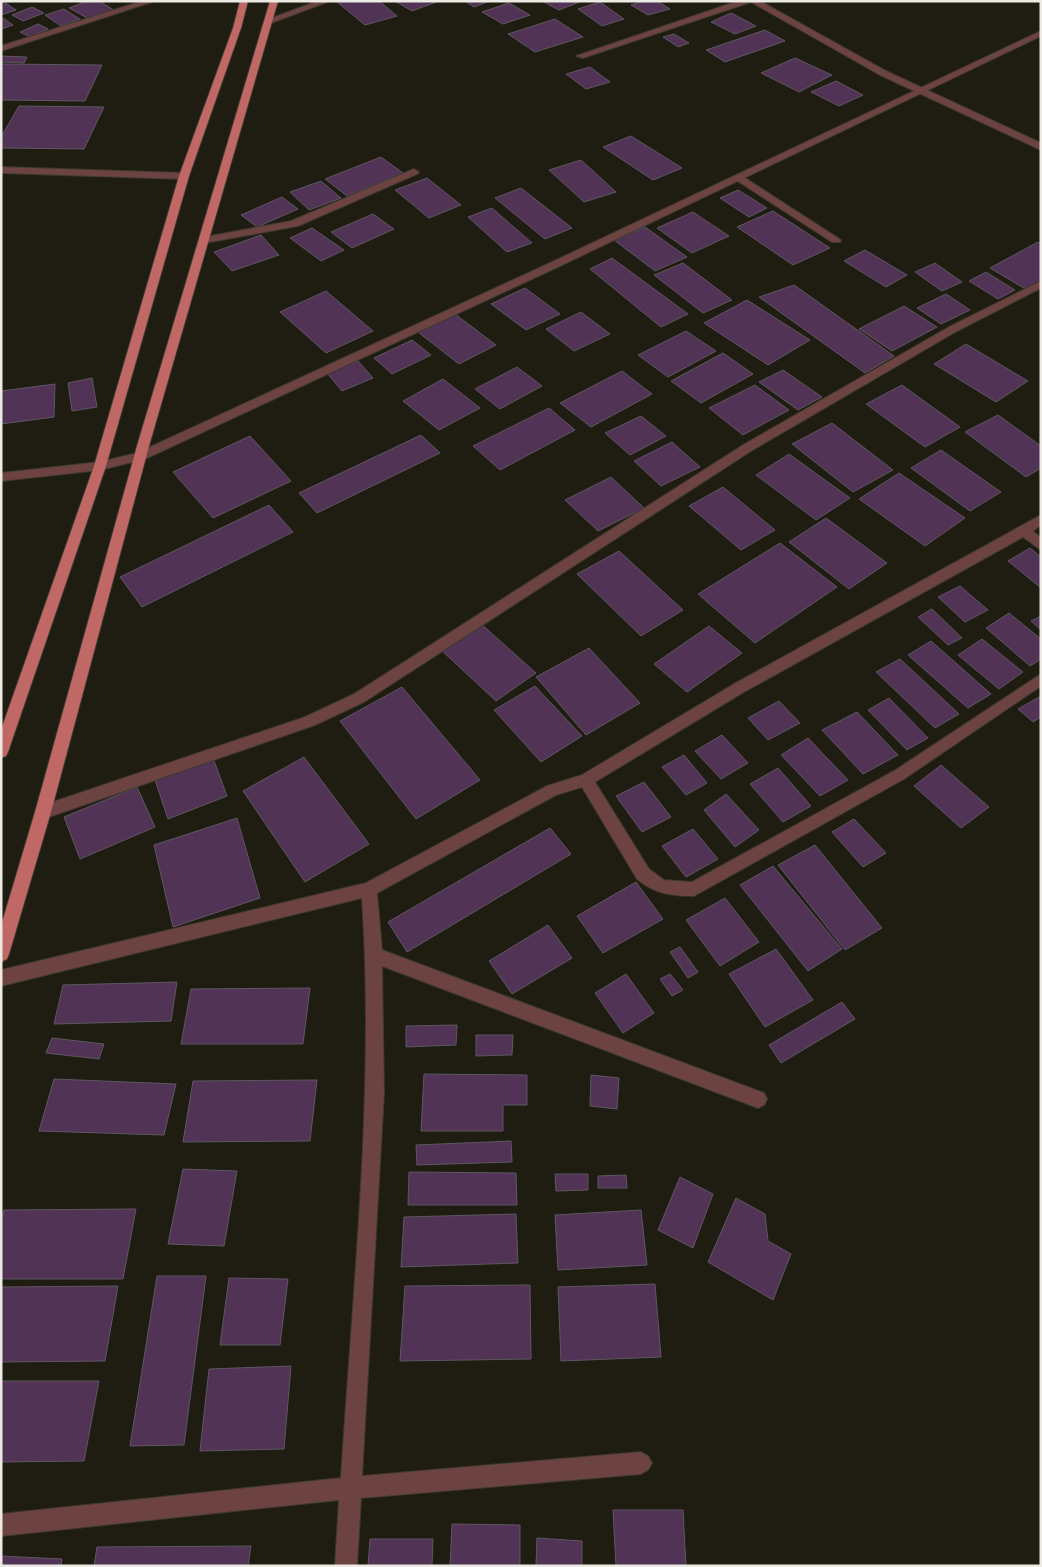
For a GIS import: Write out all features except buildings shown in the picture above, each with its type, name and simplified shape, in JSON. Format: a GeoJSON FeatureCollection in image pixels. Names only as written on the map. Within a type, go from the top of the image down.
{"type":"FeatureCollection","features":[{"type":"Feature","properties":{"kind":"main road"},"geometry":{"type":"LineString","coordinates":[[1,752],[100,466],[184,176],[238,28],[244,1]]}},
{"type":"Feature","properties":{"kind":"main road"},"geometry":{"type":"LineString","coordinates":[[1,954],[43,812],[141,456],[274,1]]}},
{"type":"Feature","properties":{"kind":"street"},"geometry":{"type":"LineString","coordinates":[[1,49],[151,1]]}},
{"type":"Feature","properties":{"kind":"street"},"geometry":{"type":"LineString","coordinates":[[268,21],[326,1]]}},
{"type":"Feature","properties":{"kind":"street"},"geometry":{"type":"LineString","coordinates":[[580,56],[747,1]]}},
{"type":"Feature","properties":{"kind":"street"},"geometry":{"type":"LineString","coordinates":[[754,1],[883,73],[1041,147]]}},
{"type":"Feature","properties":{"kind":"street"},"geometry":{"type":"LineString","coordinates":[[1,476],[100,466],[141,456],[739,178],[1041,33]]}},
{"type":"Feature","properties":{"kind":"street"},"geometry":{"type":"LineString","coordinates":[[1,170],[184,176]]}},
{"type":"Feature","properties":{"kind":"street"},"geometry":{"type":"LineString","coordinates":[[205,240],[294,224],[414,172]]}},
{"type":"Feature","properties":{"kind":"street"},"geometry":{"type":"LineString","coordinates":[[739,178],[836,240]]}},
{"type":"Feature","properties":{"kind":"street"},"geometry":{"type":"LineString","coordinates":[[43,812],[310,720],[359,698],[747,448],[953,329],[1041,284]]}},
{"type":"Feature","properties":{"kind":"street"},"geometry":{"type":"LineString","coordinates":[[1,978],[369,889],[552,790],[586,780],[738,688],[1024,532],[1041,519]]}},
{"type":"Feature","properties":{"kind":"street"},"geometry":{"type":"LineString","coordinates":[[1024,532],[1041,545]]}},
{"type":"Feature","properties":{"kind":"street"},"geometry":{"type":"LineString","coordinates":[[586,780],[643,874],[654,885],[672,889],[694,889],[899,775],[1041,680]]}},
{"type":"Feature","properties":{"kind":"street"},"geometry":{"type":"LineString","coordinates":[[346,1566],[375,1093],[374,955],[369,889]]}},
{"type":"Feature","properties":{"kind":"street"},"geometry":{"type":"LineString","coordinates":[[374,955],[758,1099]]}},
{"type":"Feature","properties":{"kind":"street"},"geometry":{"type":"LineString","coordinates":[[1,1525],[351,1488],[641,1463]]}}]}
